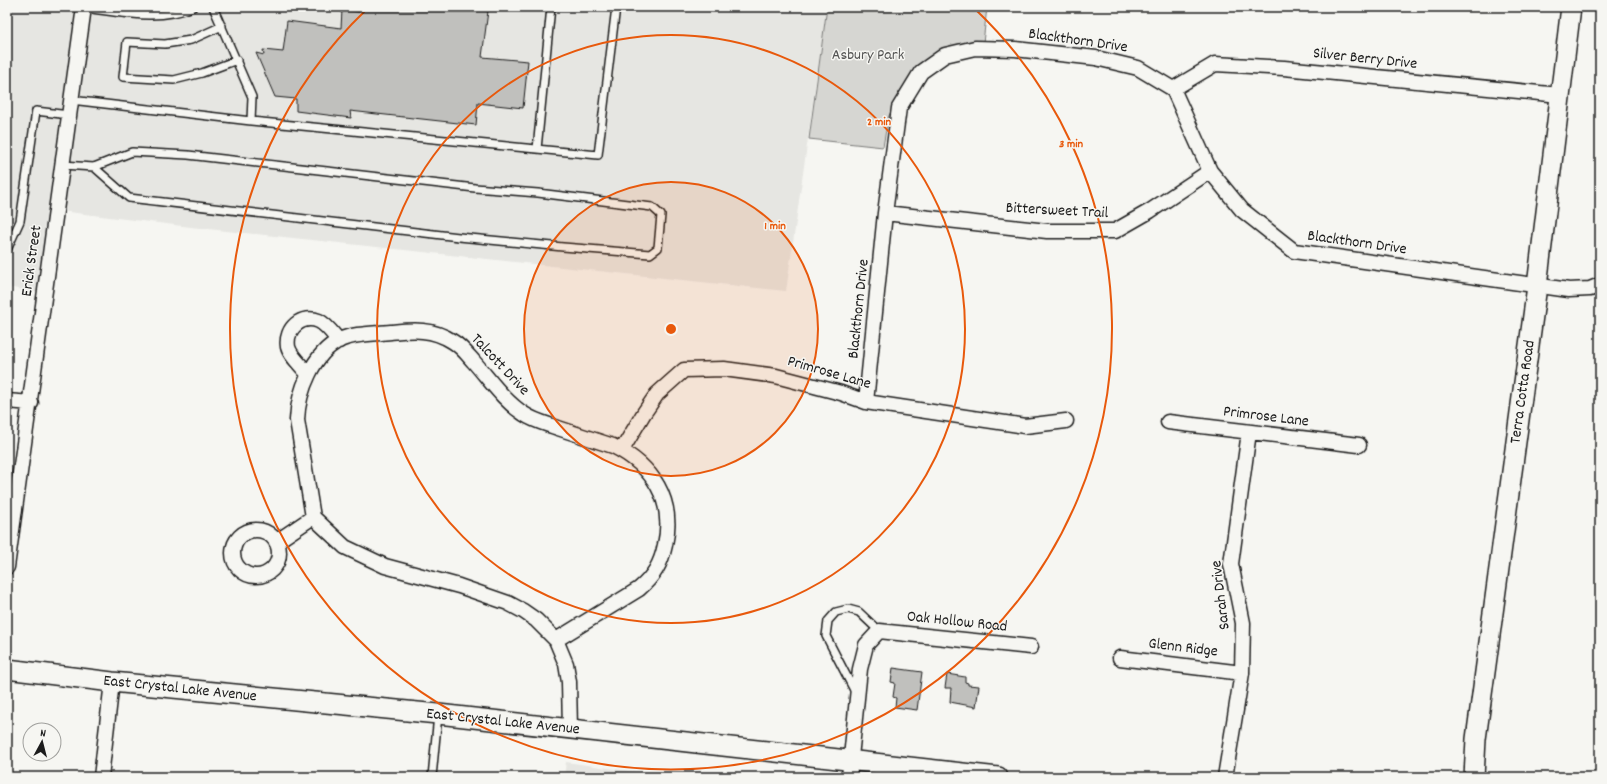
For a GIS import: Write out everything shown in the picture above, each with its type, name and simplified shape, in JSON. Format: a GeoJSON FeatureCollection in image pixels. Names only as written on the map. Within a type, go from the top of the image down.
{"type":"FeatureCollection","features":[{"type":"Feature","properties":{"kind":"street","name":"Erick Street"},"geometry":{"type":"LineString","coordinates":[[7,567],[84,7]]}},
{"type":"Feature","properties":{"kind":"street","name":"Terra Cotta Road"},"geometry":{"type":"LineString","coordinates":[[1474,777],[1476,740],[1537,286],[1571,7]]}},
{"type":"Feature","properties":{"kind":"street","name":"Blackthorn Drive"},"geometry":{"type":"LineString","coordinates":[[866,402],[885,213],[899,108],[921,72],[945,55],[975,48],[1015,49],[1096,58],[1138,68],[1173,89],[1210,171],[1242,210],[1294,251],[1569,290],[1590,289],[1600,286]]}},
{"type":"Feature","properties":{"kind":"street","name":"Silver Berry Drive"},"geometry":{"type":"LineString","coordinates":[[1173,89],[1215,64],[1284,68],[1560,95]]}},
{"type":"Feature","properties":{"kind":"street","name":"Bittersweet Trail"},"geometry":{"type":"LineString","coordinates":[[885,213],[1047,231],[1115,231],[1150,211],[1210,171]]}},
{"type":"Feature","properties":{"kind":"street"},"geometry":{"type":"LineString","coordinates":[[308,374],[290,352],[288,347],[289,334],[294,326],[304,320],[309,319],[320,322],[326,325],[339,341]]}},
{"type":"Feature","properties":{"kind":"street","name":"Talcott Drive"},"geometry":{"type":"LineString","coordinates":[[313,517],[297,420],[300,397],[308,374],[322,356],[339,341],[354,336],[415,330],[427,330],[439,334],[461,346],[506,398],[525,415],[537,421],[622,450],[641,464],[660,490],[665,504],[668,526],[660,564],[650,580],[639,589],[556,640]]}},
{"type":"Feature","properties":{"kind":"street","name":"Primrose Lane"},"geometry":{"type":"LineString","coordinates":[[622,450],[657,394],[684,370],[724,369],[776,376],[841,393],[866,402],[1025,426],[1066,421]]}},
{"type":"Feature","properties":{"kind":"street"},"geometry":{"type":"LineString","coordinates":[[7,401],[30,403]]}},
{"type":"Feature","properties":{"kind":"street","name":"Primrose Lane"},"geometry":{"type":"LineString","coordinates":[[1168,422],[1359,445]]}},
{"type":"Feature","properties":{"kind":"street","name":"Sarah Drive"},"geometry":{"type":"LineString","coordinates":[[1225,777],[1242,672],[1243,623],[1231,564],[1249,432]]}},
{"type":"Feature","properties":{"kind":"street"},"geometry":{"type":"LineString","coordinates":[[276,542],[313,517],[346,548],[385,566],[459,586],[508,603],[523,611],[536,620],[556,640],[566,664],[569,682],[570,729]]}},
{"type":"Feature","properties":{"kind":"street"},"geometry":{"type":"LineString","coordinates":[[850,769],[860,669],[866,645],[879,631]]}},
{"type":"Feature","properties":{"kind":"street","name":"Oak Hollow Road"},"geometry":{"type":"LineString","coordinates":[[879,631],[1031,647]]}},
{"type":"Feature","properties":{"kind":"street","name":"Glenn Ridge"},"geometry":{"type":"LineString","coordinates":[[1120,658],[1242,672]]}},
{"type":"Feature","properties":{"kind":"street","name":"East Crystal Lake Avenue"},"geometry":{"type":"LineString","coordinates":[[7,669],[112,682],[438,714],[570,729],[850,769],[998,777]]}},
{"type":"Feature","properties":{"kind":"street"},"geometry":{"type":"LineString","coordinates":[[101,777],[112,682]]}},
{"type":"Feature","properties":{"kind":"lane"},"geometry":{"type":"LineString","coordinates":[[84,7],[136,14],[168,15],[193,7]]}},
{"type":"Feature","properties":{"kind":"lane"},"geometry":{"type":"LineString","coordinates":[[213,7],[252,97],[251,120]]}},
{"type":"Feature","properties":{"kind":"lane"},"geometry":{"type":"LineString","coordinates":[[537,149],[551,7]]}},
{"type":"Feature","properties":{"kind":"lane"},"geometry":{"type":"LineString","coordinates":[[71,100],[251,120],[598,155],[616,7]]}},
{"type":"Feature","properties":{"kind":"lane"},"geometry":{"type":"LineString","coordinates":[[222,26],[191,40],[165,44],[127,42],[123,77],[174,80],[202,73],[237,60]]}},
{"type":"Feature","properties":{"kind":"lane"},"geometry":{"type":"LineString","coordinates":[[7,250],[20,220],[36,111],[69,115]]}},
{"type":"Feature","properties":{"kind":"lane"},"geometry":{"type":"LineString","coordinates":[[62,165],[94,168],[132,152],[188,155],[475,188],[538,192],[652,207],[661,215],[658,248],[650,254],[563,247],[129,198],[94,168]]}},
{"type":"Feature","properties":{"kind":"lane"},"geometry":{"type":"LineString","coordinates":[[857,697],[826,636],[828,621],[836,612],[848,609],[860,612],[879,631]]}},
{"type":"Feature","properties":{"kind":"lane"},"geometry":{"type":"LineString","coordinates":[[432,777],[438,714]]}},
{"type":"Feature","properties":{"kind":"shaded area"},"geometry":{"type":"Polygon","coordinates":[[[7,7],[827,7],[786,291],[199,228],[60,211],[48,294],[7,287],[7,7]]]}},
{"type":"Feature","properties":{"kind":"shaded area"},"geometry":{"type":"Polygon","coordinates":[[[566,762],[671,777],[564,777],[566,762]]]}},
{"type":"Feature","properties":{"kind":"green space","name":"Asbury Park"},"geometry":{"type":"Polygon","coordinates":[[[827,7],[987,7],[983,43],[943,52],[897,98],[888,118],[883,147],[809,139],[827,7]]]}},
{"type":"Feature","properties":{"kind":"building"},"geometry":{"type":"Polygon","coordinates":[[[360,7],[453,7],[488,11],[482,57],[528,61],[523,108],[478,103],[476,125],[350,111],[351,118],[296,111],[296,99],[275,97],[256,53],[264,55],[263,50],[283,52],[287,21],[341,28],[342,10],[359,12],[360,7]]]}},
{"type":"Feature","properties":{"kind":"building"},"geometry":{"type":"Polygon","coordinates":[[[893,668],[922,672],[917,710],[895,707],[896,698],[893,697],[895,683],[891,682],[893,668]]]}},
{"type":"Feature","properties":{"kind":"building"},"geometry":{"type":"Polygon","coordinates":[[[947,674],[965,677],[965,682],[968,683],[968,685],[979,686],[976,707],[950,702],[951,688],[945,688],[947,674]]]}}]}
